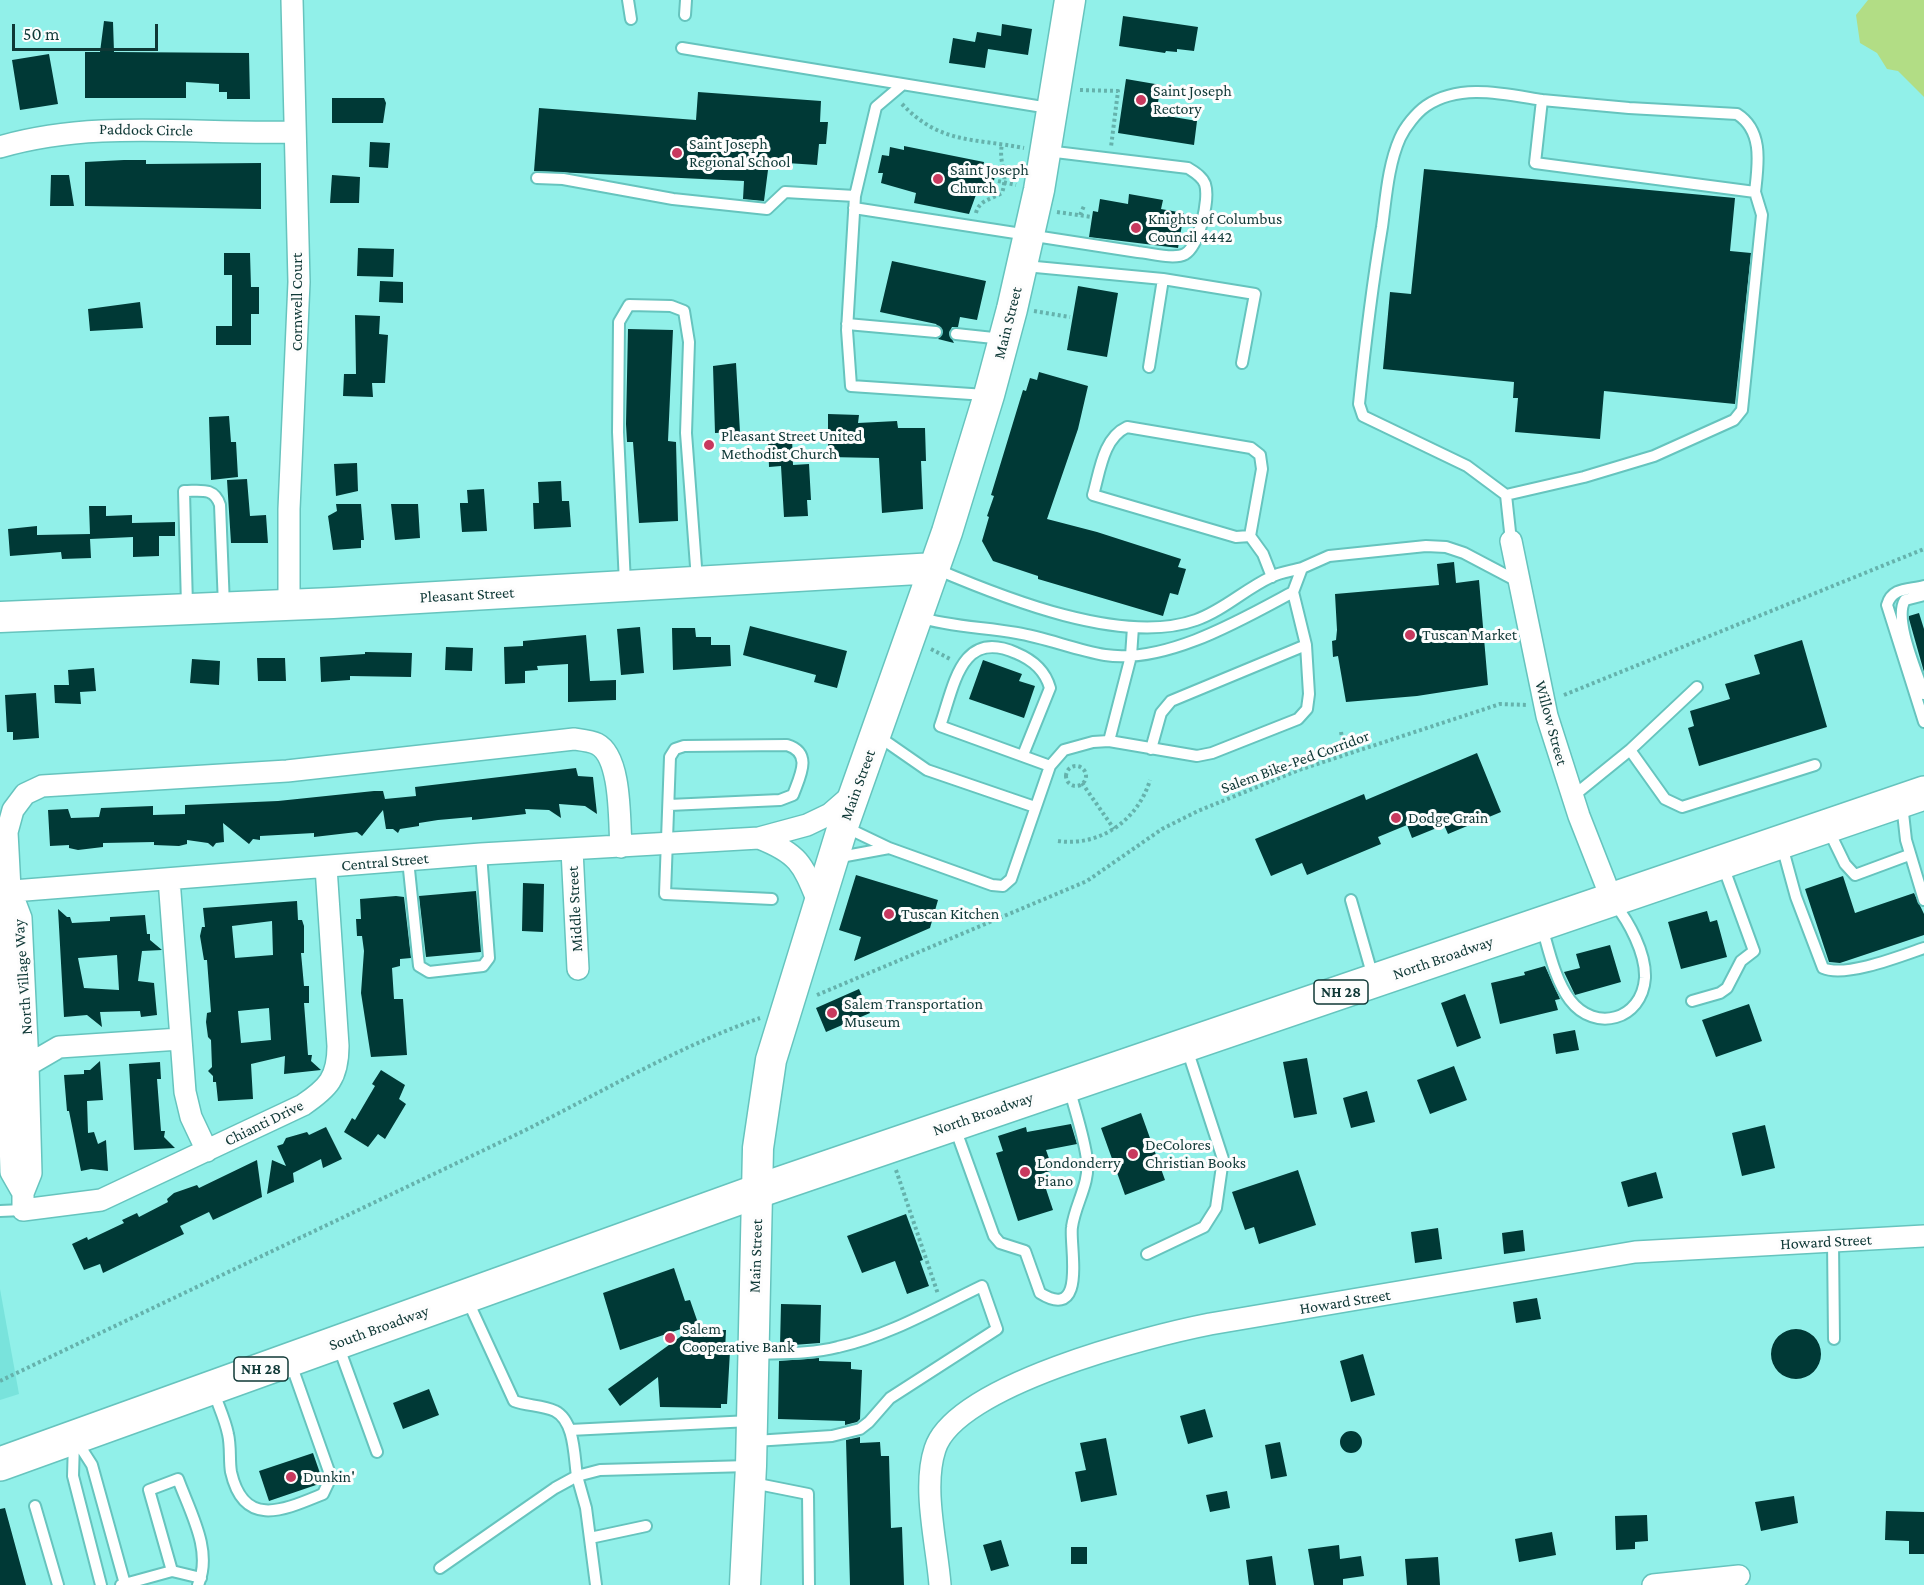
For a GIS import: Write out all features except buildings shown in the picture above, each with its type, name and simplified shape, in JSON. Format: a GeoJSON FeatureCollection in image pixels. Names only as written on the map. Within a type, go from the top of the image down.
{"type":"FeatureCollection","features":[{"type":"Feature","properties":{"kind":"main road","name":"Main Street"},"geometry":{"type":"LineString","coordinates":[[745,1585],[751,1453],[758,1148],[765,1093],[786,1007],[843,826],[918,617],[989,395],[1029,236],[1038,150],[1053,109],[1070,0]]}},
{"type":"Feature","properties":{"kind":"main road","name":"Pleasant Street"},"geometry":{"type":"LineString","coordinates":[[0,617],[697,584],[765,577],[934,568]]}},
{"type":"Feature","properties":{"kind":"main road","name":"North Broadway"},"geometry":{"type":"LineString","coordinates":[[758,1191],[1913,797]]}},
{"type":"Feature","properties":{"kind":"main road","name":"South Broadway"},"geometry":{"type":"LineString","coordinates":[[0,1464],[758,1191]]}},
{"type":"Feature","properties":{"kind":"street","name":"Cornwell Court"},"geometry":{"type":"LineString","coordinates":[[289,605],[289,509],[298,323],[292,0]]}},
{"type":"Feature","properties":{"kind":"street","name":"Paddock Circle"},"geometry":{"type":"LineString","coordinates":[[0,147],[38,136],[94,129],[294,132]]}},
{"type":"Feature","properties":{"kind":"street","name":"Willow Street"},"geometry":{"type":"LineString","coordinates":[[1511,540],[1543,700],[1572,797],[1612,900]]}},
{"type":"Feature","properties":{"kind":"street"},"geometry":{"type":"LineString","coordinates":[[3,888],[8,832],[13,810],[25,794],[42,786],[287,771],[574,739],[598,744],[609,756],[616,774],[621,847]]}},
{"type":"Feature","properties":{"kind":"street","name":"Central Street"},"geometry":{"type":"LineString","coordinates":[[3,888],[169,879],[480,854],[759,838],[802,827],[830,814],[856,791]]}},
{"type":"Feature","properties":{"kind":"street","name":"Central Street"},"geometry":{"type":"LineString","coordinates":[[759,838],[779,846],[800,862],[819,904]]}},
{"type":"Feature","properties":{"kind":"street","name":"Middle Street"},"geometry":{"type":"LineString","coordinates":[[572,850],[578,969]]}},
{"type":"Feature","properties":{"kind":"street","name":"Chianti Drive"},"geometry":{"type":"LineString","coordinates":[[23,1201],[101,1200],[303,1105],[330,1083],[338,1066],[326,867]]}},
{"type":"Feature","properties":{"kind":"street"},"geometry":{"type":"LineString","coordinates":[[169,879],[184,1092],[191,1117],[207,1151]]}},
{"type":"Feature","properties":{"kind":"street","name":"North Village Way"},"geometry":{"type":"LineString","coordinates":[[3,888],[21,918],[31,1173],[23,1201]]}},
{"type":"Feature","properties":{"kind":"street","name":"North Village Way"},"geometry":{"type":"LineString","coordinates":[[3,888],[11,1172],[23,1201]]}},
{"type":"Feature","properties":{"kind":"street"},"geometry":{"type":"LineString","coordinates":[[26,1031],[59,1047]]}},
{"type":"Feature","properties":{"kind":"street"},"geometry":{"type":"LineString","coordinates":[[28,1065],[59,1047],[180,1039]]}},
{"type":"Feature","properties":{"kind":"street","name":"Howard Street"},"geometry":{"type":"LineString","coordinates":[[940,1585],[930,1485],[931,1466],[941,1435],[963,1413],[993,1396],[1072,1362],[1164,1333],[1198,1326],[1478,1280],[1578,1261],[1680,1248],[1924,1236]]}},
{"type":"Feature","properties":{"kind":"street"},"geometry":{"type":"LineString","coordinates":[[1653,1585],[1739,1576]]}},
{"type":"Feature","properties":{"kind":"lane"},"geometry":{"type":"LineString","coordinates":[[628,0],[631,19]]}},
{"type":"Feature","properties":{"kind":"lane"},"geometry":{"type":"LineString","coordinates":[[685,15],[686,0]]}},
{"type":"Feature","properties":{"kind":"lane"},"geometry":{"type":"LineString","coordinates":[[682,48],[1053,109]]}},
{"type":"Feature","properties":{"kind":"lane"},"geometry":{"type":"LineString","coordinates":[[902,85],[876,107],[855,196],[847,324],[851,386],[989,395]]}},
{"type":"Feature","properties":{"kind":"lane"},"geometry":{"type":"LineString","coordinates":[[1506,495],[1584,477],[1654,456],[1734,420],[1742,410],[1762,215],[1755,192],[1758,156],[1755,135],[1747,121],[1737,114],[1542,100],[1488,92],[1442,98],[1424,107],[1400,138],[1389,179],[1368,316],[1359,404],[1363,417],[1467,466],[1506,495],[1511,540]]}},
{"type":"Feature","properties":{"kind":"lane"},"geometry":{"type":"LineString","coordinates":[[1542,100],[1535,164],[1755,192]]}},
{"type":"Feature","properties":{"kind":"lane"},"geometry":{"type":"LineString","coordinates":[[854,208],[973,228],[1159,254],[1180,256],[1188,252],[1200,228],[1205,210],[1206,194],[1199,176],[1177,165],[1038,150]]}},
{"type":"Feature","properties":{"kind":"lane"},"geometry":{"type":"LineString","coordinates":[[537,178],[563,179],[673,199],[766,209],[785,192],[855,196]]}},
{"type":"Feature","properties":{"kind":"lane"},"geometry":{"type":"LineString","coordinates":[[1022,266],[1163,279],[1255,294],[1242,363]]}},
{"type":"Feature","properties":{"kind":"lane"},"geometry":{"type":"LineString","coordinates":[[1149,367],[1163,279]]}},
{"type":"Feature","properties":{"kind":"lane"},"geometry":{"type":"LineString","coordinates":[[625,587],[618,432],[619,322],[629,305],[671,306],[684,311],[689,342],[686,433],[697,584]]}},
{"type":"Feature","properties":{"kind":"lane"},"geometry":{"type":"LineString","coordinates":[[847,324],[936,332]]}},
{"type":"Feature","properties":{"kind":"lane"},"geometry":{"type":"LineString","coordinates":[[956,334],[1004,339]]}},
{"type":"Feature","properties":{"kind":"lane"},"geometry":{"type":"LineString","coordinates":[[1250,536],[1236,537],[1093,495],[1107,449],[1115,432],[1127,427],[1251,448],[1260,455],[1262,468],[1250,536],[1263,554],[1272,577]]}},
{"type":"Feature","properties":{"kind":"lane"},"geometry":{"type":"LineString","coordinates":[[188,609],[184,491],[211,491],[217,496],[220,505],[224,608]]}},
{"type":"Feature","properties":{"kind":"lane"},"geometry":{"type":"LineString","coordinates":[[934,568],[986,591],[1042,608],[1133,627],[1174,627],[1196,620],[1224,608],[1272,577],[1302,568],[1329,555],[1415,547],[1446,547],[1464,553],[1519,582]]}},
{"type":"Feature","properties":{"kind":"lane"},"geometry":{"type":"LineString","coordinates":[[843,826],[889,848],[992,885],[1003,886],[1011,879],[1050,766],[1065,750],[1093,742],[1109,741],[1197,756],[1212,753],[1299,719],[1307,709],[1309,694],[1306,645],[1293,592],[1302,568]]}},
{"type":"Feature","properties":{"kind":"lane"},"geometry":{"type":"LineString","coordinates":[[1924,586],[1895,592],[1889,597],[1887,605],[1924,722]]}},
{"type":"Feature","properties":{"kind":"lane"},"geometry":{"type":"LineString","coordinates":[[918,617],[946,626],[1018,633],[1105,655],[1131,656],[1157,652],[1211,634],[1293,592]]}},
{"type":"Feature","properties":{"kind":"lane"},"geometry":{"type":"LineString","coordinates":[[1924,595],[1905,600],[1901,606],[1900,620],[1924,694]]}},
{"type":"Feature","properties":{"kind":"lane"},"geometry":{"type":"LineString","coordinates":[[1109,741],[1131,656],[1133,627]]}},
{"type":"Feature","properties":{"kind":"lane"},"geometry":{"type":"LineString","coordinates":[[1151,749],[1161,714],[1171,701],[1306,645]]}},
{"type":"Feature","properties":{"kind":"lane"},"geometry":{"type":"LineString","coordinates":[[1023,755],[1050,688],[1047,677],[1040,668],[1011,650],[992,646],[980,647],[969,654],[962,664],[940,726],[1050,766]]}},
{"type":"Feature","properties":{"kind":"lane"},"geometry":{"type":"LineString","coordinates":[[1572,797],[1630,750],[1697,687]]}},
{"type":"Feature","properties":{"kind":"lane"},"geometry":{"type":"LineString","coordinates":[[876,735],[927,770],[1035,807]]}},
{"type":"Feature","properties":{"kind":"lane"},"geometry":{"type":"LineString","coordinates":[[669,805],[780,800],[793,795],[803,766],[802,755],[796,747],[787,745],[684,746],[675,749],[670,757],[665,894],[772,898]]}},
{"type":"Feature","properties":{"kind":"lane"},"geometry":{"type":"LineString","coordinates":[[1630,750],[1665,800],[1682,807],[1815,765]]}},
{"type":"Feature","properties":{"kind":"lane"},"geometry":{"type":"LineString","coordinates":[[1913,797],[1909,855],[1924,900]]}},
{"type":"Feature","properties":{"kind":"lane"},"geometry":{"type":"LineString","coordinates":[[1827,826],[1845,864],[1855,875],[1909,855]]}},
{"type":"Feature","properties":{"kind":"lane"},"geometry":{"type":"LineString","coordinates":[[1781,843],[1796,897],[1823,968],[1838,971],[1887,960],[1924,948]]}},
{"type":"Feature","properties":{"kind":"lane"},"geometry":{"type":"LineString","coordinates":[[833,858],[889,848]]}},
{"type":"Feature","properties":{"kind":"lane"},"geometry":{"type":"LineString","coordinates":[[408,860],[418,966],[429,972],[483,966],[489,958],[480,854]]}},
{"type":"Feature","properties":{"kind":"lane"},"geometry":{"type":"LineString","coordinates":[[1692,1001],[1720,993],[1727,988],[1741,961],[1754,951],[1722,863]]}},
{"type":"Feature","properties":{"kind":"lane"},"geometry":{"type":"LineString","coordinates":[[1351,900],[1374,981]]}},
{"type":"Feature","properties":{"kind":"lane"},"geometry":{"type":"LineString","coordinates":[[1542,925],[1559,979],[1571,1002],[1590,1016],[1602,1019],[1621,1017],[1638,1002],[1645,978],[1643,963],[1627,920],[1612,900]]}},
{"type":"Feature","properties":{"kind":"lane"},"geometry":{"type":"LineString","coordinates":[[1147,1254],[1204,1227],[1216,1208],[1224,1160],[1186,1046]]}},
{"type":"Feature","properties":{"kind":"lane"},"geometry":{"type":"LineString","coordinates":[[954,1125],[994,1236],[1000,1243],[1025,1251],[1040,1293],[1054,1298],[1062,1297],[1068,1293],[1074,1280],[1070,1237],[1087,1172],[1087,1160],[1069,1085]]}},
{"type":"Feature","properties":{"kind":"lane"},"geometry":{"type":"LineString","coordinates":[[0,1211],[23,1201]]}},
{"type":"Feature","properties":{"kind":"lane"},"geometry":{"type":"LineString","coordinates":[[1833,1242],[1834,1339]]}},
{"type":"Feature","properties":{"kind":"lane"},"geometry":{"type":"LineString","coordinates":[[440,1568],[555,1488],[577,1476],[600,1470],[751,1453],[860,1429],[890,1398],[997,1329],[982,1286],[869,1338],[839,1347],[817,1351],[753,1354]]}},
{"type":"Feature","properties":{"kind":"lane"},"geometry":{"type":"LineString","coordinates":[[465,1296],[514,1401],[555,1412],[562,1416],[570,1430],[590,1538],[596,1585]]}},
{"type":"Feature","properties":{"kind":"lane"},"geometry":{"type":"LineString","coordinates":[[337,1343],[377,1452]]}},
{"type":"Feature","properties":{"kind":"lane"},"geometry":{"type":"LineString","coordinates":[[212,1387],[228,1435],[232,1476],[249,1506],[265,1512],[295,1506],[323,1494],[331,1477],[290,1359]]}},
{"type":"Feature","properties":{"kind":"lane"},"geometry":{"type":"LineString","coordinates":[[570,1430],[751,1453],[808,1494],[809,1585]]}},
{"type":"Feature","properties":{"kind":"lane"},"geometry":{"type":"LineString","coordinates":[[74,1437],[92,1465],[123,1584],[172,1571],[200,1582],[204,1565],[202,1545],[178,1479],[149,1490],[172,1571]]}},
{"type":"Feature","properties":{"kind":"lane"},"geometry":{"type":"LineString","coordinates":[[74,1437],[73,1476],[101,1585]]}},
{"type":"Feature","properties":{"kind":"lane"},"geometry":{"type":"LineString","coordinates":[[35,1506],[58,1585]]}},
{"type":"Feature","properties":{"kind":"lane"},"geometry":{"type":"LineString","coordinates":[[590,1538],[646,1526]]}},
{"type":"Feature","properties":{"kind":"path"},"geometry":{"type":"LineString","coordinates":[[1079,90],[1118,91],[1109,157]]}},
{"type":"Feature","properties":{"kind":"path"},"geometry":{"type":"LineString","coordinates":[[892,94],[928,128],[940,133],[1038,150]]}},
{"type":"Feature","properties":{"kind":"path"},"geometry":{"type":"LineString","coordinates":[[973,228],[977,208],[988,199],[1002,193],[1006,172],[1000,162],[1002,144]]}},
{"type":"Feature","properties":{"kind":"path"},"geometry":{"type":"LineString","coordinates":[[998,181],[1022,186]]}},
{"type":"Feature","properties":{"kind":"path"},"geometry":{"type":"LineString","coordinates":[[1080,215],[1084,206]]}},
{"type":"Feature","properties":{"kind":"path"},"geometry":{"type":"LineString","coordinates":[[1056,212],[1092,218]]}},
{"type":"Feature","properties":{"kind":"path"},"geometry":{"type":"LineString","coordinates":[[1034,310],[1070,317]]}},
{"type":"Feature","properties":{"kind":"path"},"geometry":{"type":"LineString","coordinates":[[1564,695],[1924,549]]}},
{"type":"Feature","properties":{"kind":"path"},"geometry":{"type":"LineString","coordinates":[[930,648],[950,659]]}},
{"type":"Feature","properties":{"kind":"path","name":"Salem Bike-Ped Corridor"},"geometry":{"type":"LineString","coordinates":[[0,1381],[510,1138],[671,1054],[1086,881],[1162,829],[1198,811],[1299,770],[1500,704],[1528,705]]}},
{"type":"Feature","properties":{"kind":"path"},"geometry":{"type":"LineString","coordinates":[[1341,732],[1345,755]]}},
{"type":"Feature","properties":{"kind":"path"},"geometry":{"type":"LineString","coordinates":[[1080,766],[1085,777],[1082,783],[1073,785],[1068,782],[1066,773],[1070,768],[1080,766]]}},
{"type":"Feature","properties":{"kind":"path"},"geometry":{"type":"LineString","coordinates":[[1058,841],[1086,839],[1103,835],[1114,829],[1133,812],[1147,792],[1150,780]]}},
{"type":"Feature","properties":{"kind":"path"},"geometry":{"type":"LineString","coordinates":[[1082,783],[1114,829]]}},
{"type":"Feature","properties":{"kind":"path"},"geometry":{"type":"LineString","coordinates":[[896,1170],[942,1305]]}},
{"type":"Feature","properties":{"kind":"shaded area"},"geometry":{"type":"Polygon","coordinates":[[[0,1289],[19,1394],[0,1400],[0,1289]]]}},
{"type":"Feature","properties":{"kind":"green space"},"geometry":{"type":"Polygon","coordinates":[[[1868,0],[1924,0],[1924,97],[1898,71],[1887,69],[1877,53],[1860,43],[1856,15],[1868,0]]]}},
{"type":"Feature","properties":{"kind":"place","name":"Saint Joseph Rectory"},"geometry":{"type":"Point","coordinates":[1141,100]}},
{"type":"Feature","properties":{"kind":"place","name":"Saint Joseph Regional School"},"geometry":{"type":"Point","coordinates":[677,153]}},
{"type":"Feature","properties":{"kind":"place","name":"Saint Joseph Church"},"geometry":{"type":"Point","coordinates":[938,179]}},
{"type":"Feature","properties":{"kind":"place","name":"Knights of Columbus Council 4442"},"geometry":{"type":"Point","coordinates":[1136,228]}},
{"type":"Feature","properties":{"kind":"place","name":"Pleasant Street United Methodist Church"},"geometry":{"type":"Point","coordinates":[709,445]}},
{"type":"Feature","properties":{"kind":"place","name":"Tuscan Market"},"geometry":{"type":"Point","coordinates":[1410,635]}},
{"type":"Feature","properties":{"kind":"place","name":"Dodge Grain"},"geometry":{"type":"Point","coordinates":[1396,818]}},
{"type":"Feature","properties":{"kind":"place","name":"Tuscan Kitchen"},"geometry":{"type":"Point","coordinates":[889,914]}},
{"type":"Feature","properties":{"kind":"place","name":"Salem Transportation Museum"},"geometry":{"type":"Point","coordinates":[832,1013]}},
{"type":"Feature","properties":{"kind":"place","name":"DeColores Christian Books"},"geometry":{"type":"Point","coordinates":[1133,1154]}},
{"type":"Feature","properties":{"kind":"place","name":"Londonderry Piano"},"geometry":{"type":"Point","coordinates":[1025,1172]}},
{"type":"Feature","properties":{"kind":"place","name":"Salem Cooperative Bank"},"geometry":{"type":"Point","coordinates":[670,1338]}},
{"type":"Feature","properties":{"kind":"place","name":"Dunkin'"},"geometry":{"type":"Point","coordinates":[291,1477]}}]}
